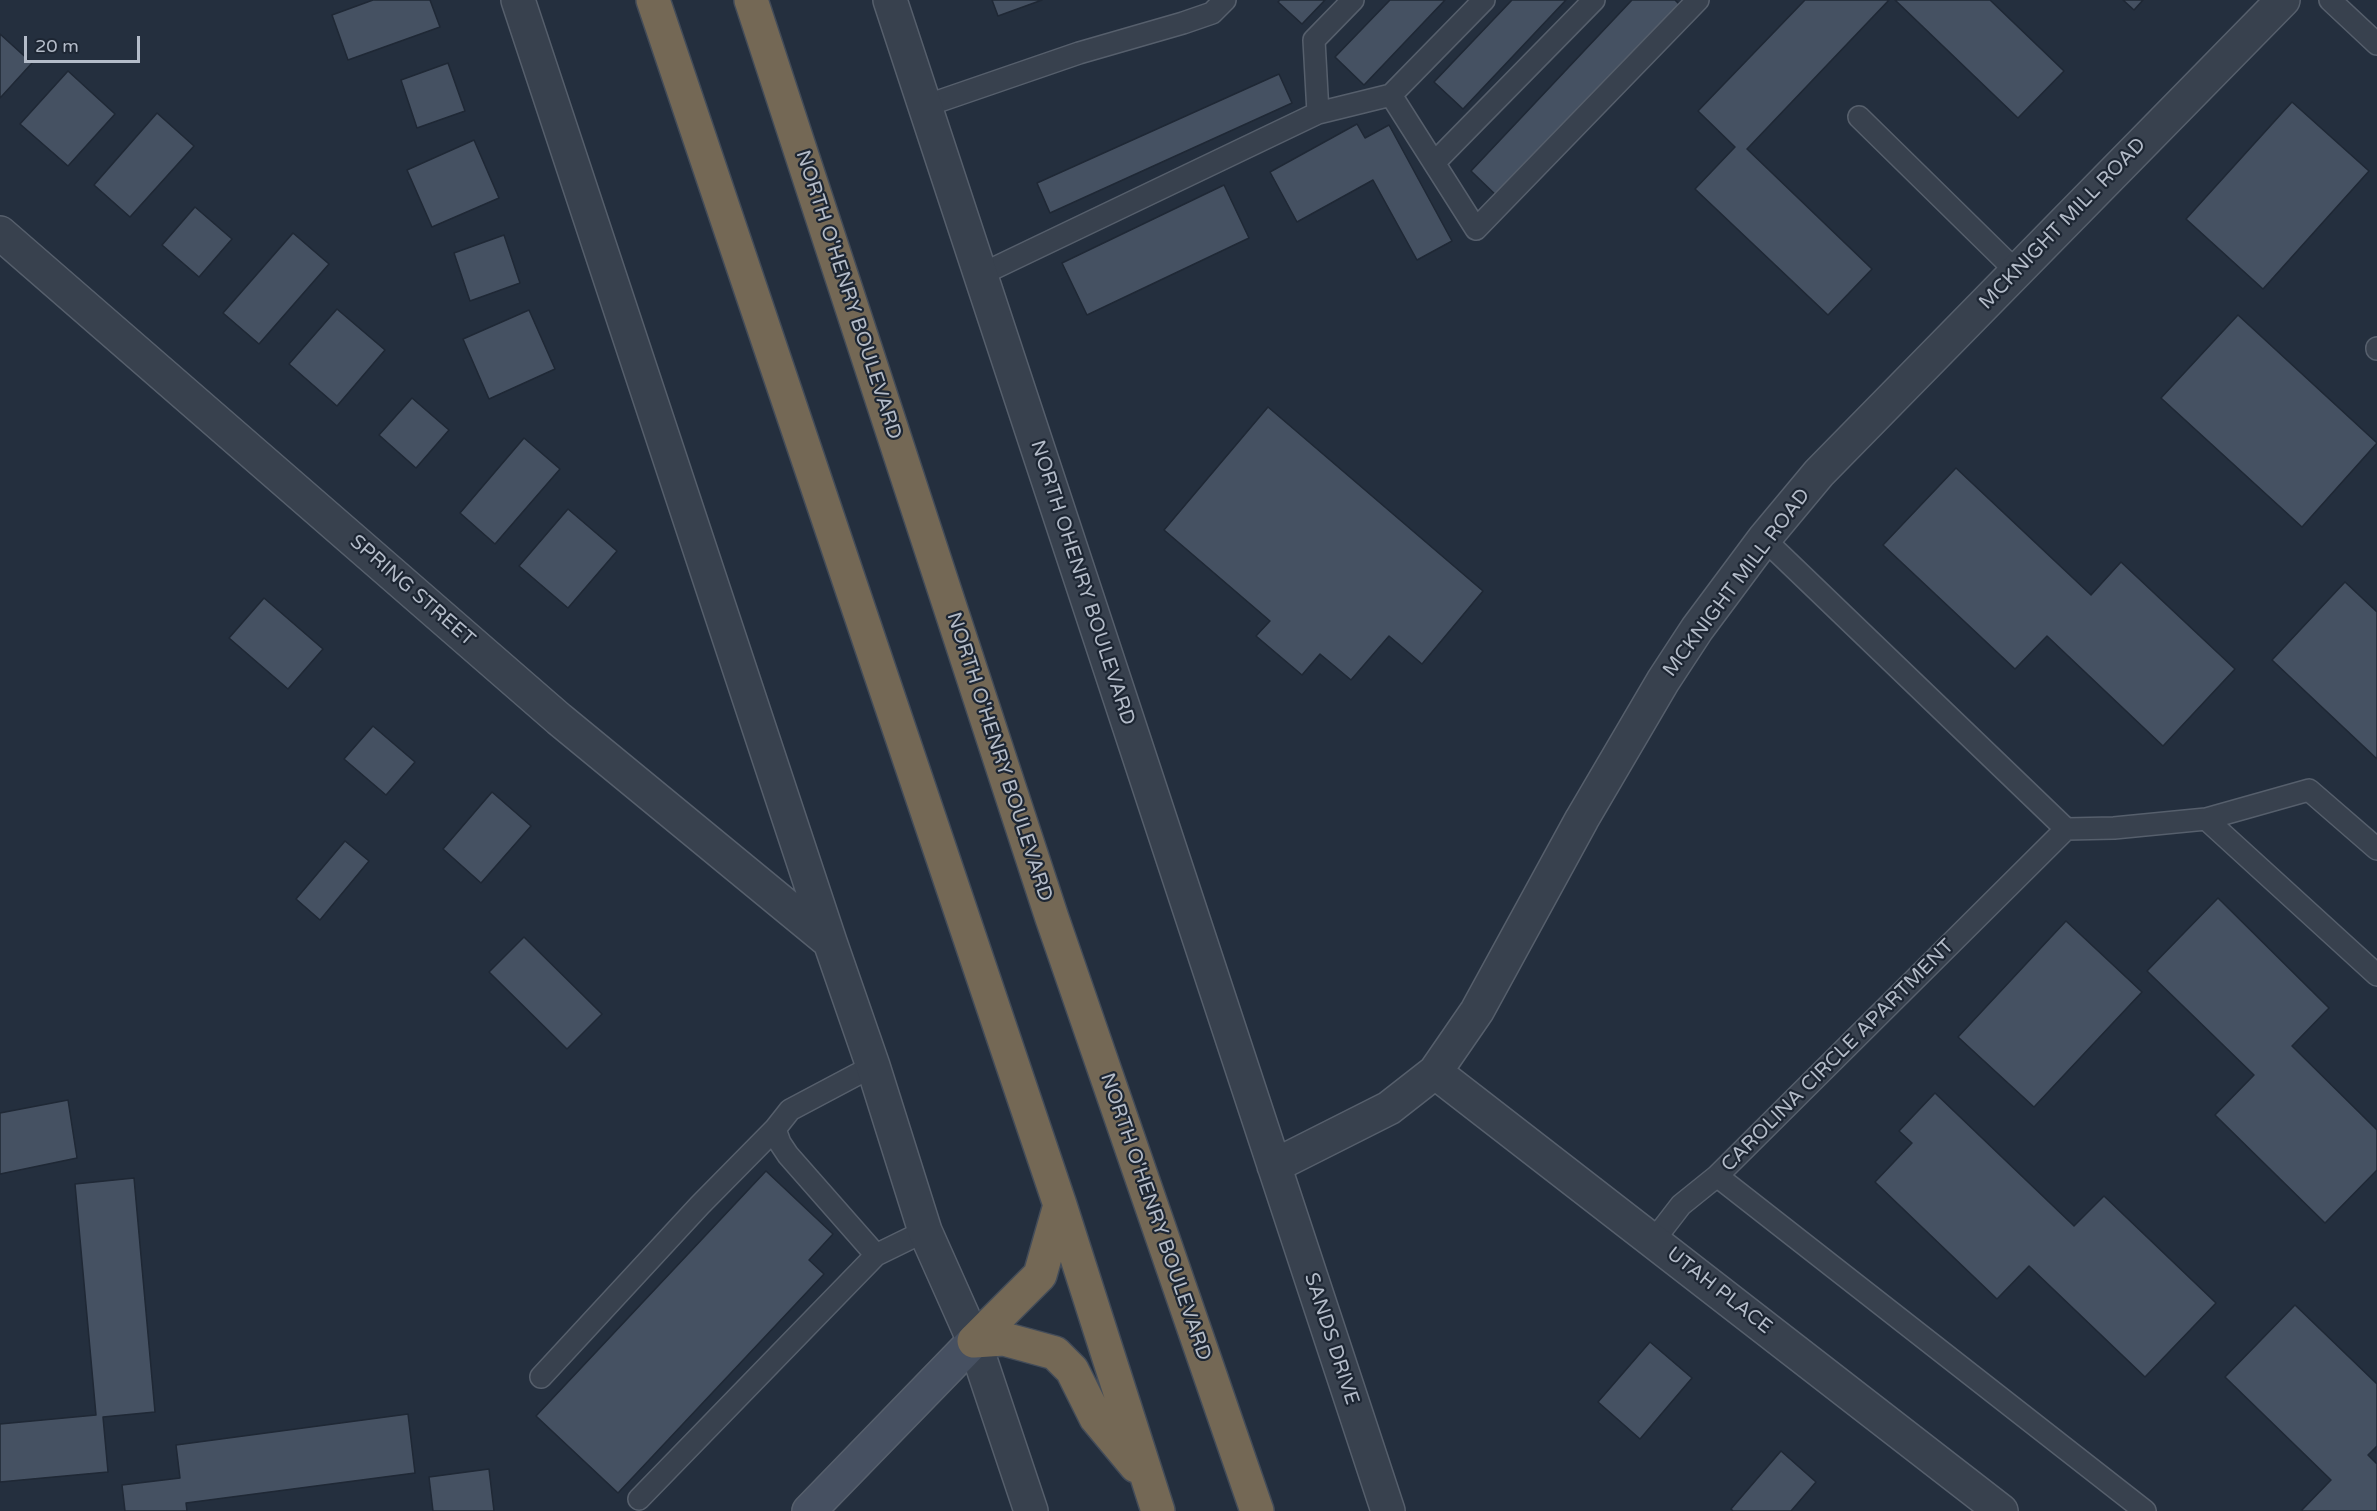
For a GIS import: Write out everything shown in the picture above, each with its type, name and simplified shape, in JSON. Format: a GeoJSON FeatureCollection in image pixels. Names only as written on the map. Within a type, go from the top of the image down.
{"type":"FeatureCollection","features":[{"type":"Feature","properties":{"kind":"highway"},"geometry":{"type":"LineString","coordinates":[[653,0],[1060,1205],[1158,1511]]}},
{"type":"Feature","properties":{"kind":"highway","name":"NORTH O'HENRY BOULEVARD"},"geometry":{"type":"LineString","coordinates":[[751,0],[1056,929],[1257,1511]]}},
{"type":"Feature","properties":{"kind":"highway"},"geometry":{"type":"LineString","coordinates":[[974,1341],[1040,1275],[1060,1205]]}},
{"type":"Feature","properties":{"kind":"highway"},"geometry":{"type":"LineString","coordinates":[[974,1341],[1004,1339],[1054,1353],[1072,1370],[1096,1418],[1147,1480]]}},
{"type":"Feature","properties":{"kind":"street"},"geometry":{"type":"LineString","coordinates":[[518,0],[873,1066],[925,1231],[974,1341],[1031,1511]]}},
{"type":"Feature","properties":{"kind":"street","name":"NORTH OHENRY BOULEVARD"},"geometry":{"type":"LineString","coordinates":[[890,0],[1274,1166]]}},
{"type":"Feature","properties":{"kind":"street","name":"MCKNIGHT MILL ROAD"},"geometry":{"type":"LineString","coordinates":[[1274,1166],[1389,1108],[1435,1072],[1477,1011],[1582,819],[1663,681],[1697,629],[1764,539],[1819,473],[2283,0]]}},
{"type":"Feature","properties":{"kind":"street","name":"SPRING STREET"},"geometry":{"type":"LineString","coordinates":[[0,233],[550,711],[830,942]]}},
{"type":"Feature","properties":{"kind":"street","name":"UTAH PLACE"},"geometry":{"type":"LineString","coordinates":[[1435,1072],[2001,1511]]}},
{"type":"Feature","properties":{"kind":"street","name":"SANDS DRIVE"},"geometry":{"type":"LineString","coordinates":[[1274,1166],[1388,1511]]}},
{"type":"Feature","properties":{"kind":"street"},"geometry":{"type":"LineString","coordinates":[[809,1511],[974,1341]]}},
{"type":"Feature","properties":{"kind":"lane"},"geometry":{"type":"LineString","coordinates":[[1318,113],[1314,40],[1353,0]]}},
{"type":"Feature","properties":{"kind":"lane"},"geometry":{"type":"LineString","coordinates":[[981,275],[1318,113],[1391,95],[1484,0]]}},
{"type":"Feature","properties":{"kind":"lane"},"geometry":{"type":"LineString","coordinates":[[1434,163],[1594,0]]}},
{"type":"Feature","properties":{"kind":"lane"},"geometry":{"type":"LineString","coordinates":[[1391,95],[1476,229],[1698,0]]}},
{"type":"Feature","properties":{"kind":"lane"},"geometry":{"type":"LineString","coordinates":[[2330,0],[2377,44]]}},
{"type":"Feature","properties":{"kind":"lane"},"geometry":{"type":"LineString","coordinates":[[925,106],[1079,53],[1183,23],[1218,6]]}},
{"type":"Feature","properties":{"kind":"lane"},"geometry":{"type":"LineString","coordinates":[[1859,117],[2017,272]]}},
{"type":"Feature","properties":{"kind":"lane"},"geometry":{"type":"LineString","coordinates":[[1764,539],[2066,829],[2114,828],[2206,819],[2309,790],[2377,849]]}},
{"type":"Feature","properties":{"kind":"lane"},"geometry":{"type":"LineString","coordinates":[[2206,819],[2377,975]]}},
{"type":"Feature","properties":{"kind":"lane","name":"CAROLINA CIRCLE APARTMENT"},"geometry":{"type":"LineString","coordinates":[[2066,829],[1717,1176],[2145,1511]]}},
{"type":"Feature","properties":{"kind":"lane"},"geometry":{"type":"LineString","coordinates":[[541,1377],[700,1205],[775,1129],[789,1110],[873,1066]]}},
{"type":"Feature","properties":{"kind":"lane"},"geometry":{"type":"LineString","coordinates":[[775,1129],[788,1155],[876,1255]]}},
{"type":"Feature","properties":{"kind":"lane"},"geometry":{"type":"LineString","coordinates":[[1654,1240],[1681,1205],[1717,1176]]}},
{"type":"Feature","properties":{"kind":"lane"},"geometry":{"type":"LineString","coordinates":[[639,1498],[876,1255],[925,1231]]}},
{"type":"Feature","properties":{"kind":"building"},"geometry":{"type":"Polygon","coordinates":[[[373,0],[430,0],[440,27],[348,60],[332,15],[373,0]]]}},
{"type":"Feature","properties":{"kind":"building"},"geometry":{"type":"Polygon","coordinates":[[[992,0],[1042,0],[998,16],[992,0]]]}},
{"type":"Feature","properties":{"kind":"building"},"geometry":{"type":"Polygon","coordinates":[[[1280,0],[1325,0],[1302,24],[1278,2],[1280,0]]]}},
{"type":"Feature","properties":{"kind":"building"},"geometry":{"type":"Polygon","coordinates":[[[1390,0],[1445,0],[1364,85],[1335,57],[1390,0]]]}},
{"type":"Feature","properties":{"kind":"building"},"geometry":{"type":"Polygon","coordinates":[[[1512,0],[1566,0],[1463,109],[1434,82],[1512,0]]]}},
{"type":"Feature","properties":{"kind":"building"},"geometry":{"type":"Polygon","coordinates":[[[1632,0],[1675,0],[1681,6],[1499,198],[1471,171],[1632,0]]]}},
{"type":"Feature","properties":{"kind":"building"},"geometry":{"type":"Polygon","coordinates":[[[1805,0],[1889,0],[1747,149],[1872,269],[1828,315],[1695,189],[1735,147],[1698,111],[1805,0]]]}},
{"type":"Feature","properties":{"kind":"building"},"geometry":{"type":"Polygon","coordinates":[[[1895,0],[1990,0],[2064,71],[2018,118],[1895,0]]]}},
{"type":"Feature","properties":{"kind":"building"},"geometry":{"type":"Polygon","coordinates":[[[2123,0],[2143,0],[2134,10],[2123,0]]]}},
{"type":"Feature","properties":{"kind":"building"},"geometry":{"type":"Polygon","coordinates":[[[0,34],[32,63],[0,98],[0,34]]]}},
{"type":"Feature","properties":{"kind":"building"},"geometry":{"type":"Polygon","coordinates":[[[448,63],[465,111],[417,128],[401,80],[448,63]]]}},
{"type":"Feature","properties":{"kind":"building"},"geometry":{"type":"Polygon","coordinates":[[[68,71],[115,114],[68,166],[20,124],[68,71]]]}},
{"type":"Feature","properties":{"kind":"building"},"geometry":{"type":"Polygon","coordinates":[[[1279,74],[1292,103],[1050,213],[1037,183],[1279,74]]]}},
{"type":"Feature","properties":{"kind":"building"},"geometry":{"type":"Polygon","coordinates":[[[2292,102],[2369,171],[2263,289],[2186,219],[2292,102]]]}},
{"type":"Feature","properties":{"kind":"building"},"geometry":{"type":"Polygon","coordinates":[[[157,113],[194,146],[130,217],[94,185],[157,113]]]}},
{"type":"Feature","properties":{"kind":"building"},"geometry":{"type":"Polygon","coordinates":[[[1357,124],[1365,138],[1389,125],[1452,241],[1417,260],[1373,180],[1297,222],[1270,172],[1357,124]]]}},
{"type":"Feature","properties":{"kind":"building"},"geometry":{"type":"Polygon","coordinates":[[[474,140],[499,198],[432,227],[407,170],[474,140]]]}},
{"type":"Feature","properties":{"kind":"building"},"geometry":{"type":"Polygon","coordinates":[[[1224,185],[1249,238],[1087,315],[1062,263],[1224,185]]]}},
{"type":"Feature","properties":{"kind":"building"},"geometry":{"type":"Polygon","coordinates":[[[195,207],[232,239],[199,277],[162,245],[195,207]]]}},
{"type":"Feature","properties":{"kind":"building"},"geometry":{"type":"Polygon","coordinates":[[[293,233],[329,264],[259,344],[223,313],[293,233]]]}},
{"type":"Feature","properties":{"kind":"building"},"geometry":{"type":"Polygon","coordinates":[[[504,235],[520,283],[470,301],[454,253],[504,235]]]}},
{"type":"Feature","properties":{"kind":"building"},"geometry":{"type":"Polygon","coordinates":[[[337,309],[385,350],[337,406],[289,364],[337,309]]]}},
{"type":"Feature","properties":{"kind":"building"},"geometry":{"type":"Polygon","coordinates":[[[529,310],[555,369],[489,399],[463,339],[529,310]]]}},
{"type":"Feature","properties":{"kind":"building"},"geometry":{"type":"Polygon","coordinates":[[[2238,315],[2377,443],[2302,527],[2161,398],[2238,315]]]}},
{"type":"Feature","properties":{"kind":"building"},"geometry":{"type":"Polygon","coordinates":[[[412,398],[449,430],[416,468],[379,435],[412,398]]]}},
{"type":"Feature","properties":{"kind":"building"},"geometry":{"type":"Polygon","coordinates":[[[1268,407],[1483,591],[1422,664],[1389,636],[1351,680],[1320,654],[1302,675],[1256,636],[1270,621],[1164,530],[1268,407]]]}},
{"type":"Feature","properties":{"kind":"building"},"geometry":{"type":"Polygon","coordinates":[[[524,438],[560,469],[495,544],[460,513],[524,438]]]}},
{"type":"Feature","properties":{"kind":"building"},"geometry":{"type":"Polygon","coordinates":[[[1956,468],[2091,595],[2121,562],[2235,669],[2163,746],[2047,636],[2015,669],[1883,545],[1956,468]]]}},
{"type":"Feature","properties":{"kind":"building"},"geometry":{"type":"Polygon","coordinates":[[[568,509],[617,551],[568,608],[519,566],[568,509]]]}},
{"type":"Feature","properties":{"kind":"building"},"geometry":{"type":"Polygon","coordinates":[[[2345,582],[2377,612],[2377,759],[2272,660],[2345,582]]]}},
{"type":"Feature","properties":{"kind":"building"},"geometry":{"type":"Polygon","coordinates":[[[264,598],[323,649],[288,689],[229,638],[264,598]]]}},
{"type":"Feature","properties":{"kind":"building"},"geometry":{"type":"Polygon","coordinates":[[[373,726],[415,762],[386,795],[344,759],[373,726]]]}},
{"type":"Feature","properties":{"kind":"building"},"geometry":{"type":"Polygon","coordinates":[[[492,792],[531,826],[481,883],[443,849],[492,792]]]}},
{"type":"Feature","properties":{"kind":"building"},"geometry":{"type":"Polygon","coordinates":[[[345,841],[369,861],[320,920],[296,899],[345,841]]]}},
{"type":"Feature","properties":{"kind":"building"},"geometry":{"type":"Polygon","coordinates":[[[2218,898],[2329,1008],[2292,1046],[2377,1130],[2377,1170],[2325,1223],[2215,1115],[2254,1075],[2147,971],[2218,898]]]}},
{"type":"Feature","properties":{"kind":"building"},"geometry":{"type":"Polygon","coordinates":[[[2066,921],[2142,992],[2034,1107],[1958,1037],[2066,921]]]}},
{"type":"Feature","properties":{"kind":"building"},"geometry":{"type":"Polygon","coordinates":[[[524,937],[602,1014],[567,1049],[489,972],[524,937]]]}},
{"type":"Feature","properties":{"kind":"building"},"geometry":{"type":"Polygon","coordinates":[[[1935,1093],[2074,1226],[2104,1196],[2216,1303],[2145,1377],[2029,1266],[1997,1299],[1875,1182],[1912,1143],[1899,1131],[1935,1093]]]}},
{"type":"Feature","properties":{"kind":"building"},"geometry":{"type":"Polygon","coordinates":[[[68,1100],[77,1158],[0,1174],[0,1113],[68,1100]]]}},
{"type":"Feature","properties":{"kind":"building"},"geometry":{"type":"Polygon","coordinates":[[[766,1171],[833,1234],[809,1260],[824,1274],[618,1493],[536,1416],[766,1171]]]}},
{"type":"Feature","properties":{"kind":"building"},"geometry":{"type":"Polygon","coordinates":[[[134,1178],[155,1412],[103,1417],[108,1472],[0,1482],[0,1424],[96,1415],[75,1184],[134,1178]]]}},
{"type":"Feature","properties":{"kind":"building"},"geometry":{"type":"Polygon","coordinates":[[[2295,1305],[2377,1384],[2377,1446],[2368,1455],[2377,1464],[2377,1511],[2301,1511],[2331,1480],[2225,1377],[2295,1305]]]}},
{"type":"Feature","properties":{"kind":"building"},"geometry":{"type":"Polygon","coordinates":[[[1650,1342],[1692,1378],[1640,1439],[1598,1402],[1650,1342]]]}},
{"type":"Feature","properties":{"kind":"building"},"geometry":{"type":"Polygon","coordinates":[[[408,1414],[415,1473],[186,1503],[187,1511],[125,1511],[122,1485],[180,1478],[176,1445],[408,1414]]]}},
{"type":"Feature","properties":{"kind":"building"},"geometry":{"type":"Polygon","coordinates":[[[1781,1451],[1816,1482],[1791,1511],[1733,1511],[1731,1509],[1781,1451]]]}},
{"type":"Feature","properties":{"kind":"building"},"geometry":{"type":"Polygon","coordinates":[[[489,1469],[494,1511],[433,1511],[429,1477],[489,1469]]]}}]}
